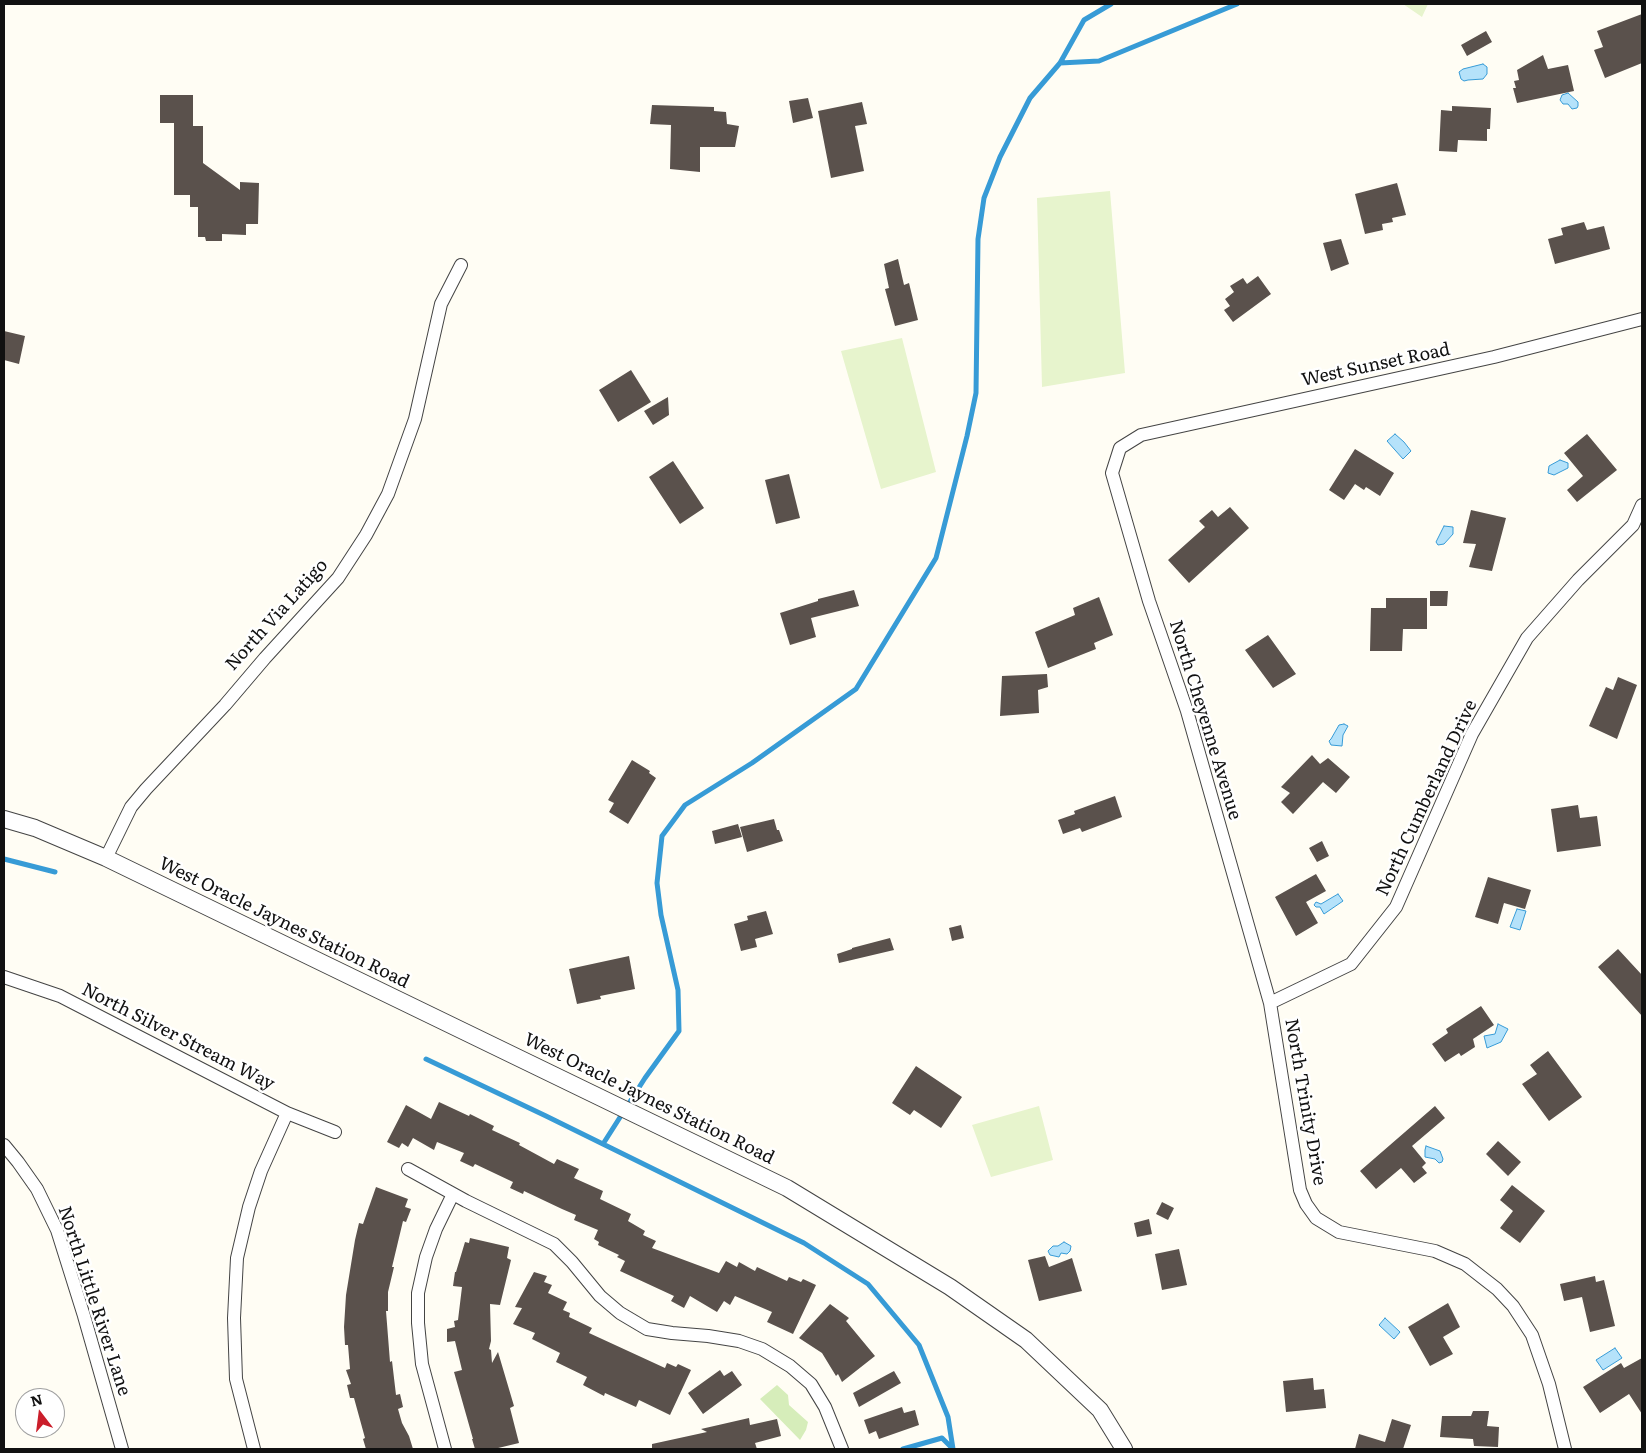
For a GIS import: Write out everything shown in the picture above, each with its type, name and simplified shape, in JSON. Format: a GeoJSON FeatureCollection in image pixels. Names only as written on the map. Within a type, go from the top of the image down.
{"type":"FeatureCollection","features":[{"type":"Feature","properties":{"kind":"street","name":"North Via Latigo"},"geometry":{"type":"LineString","coordinates":[[106,858],[131,807],[338,578],[366,535],[388,494],[415,419],[441,304],[461,265]]}},
{"type":"Feature","properties":{"kind":"street","name":"West Sunset Road"},"geometry":{"type":"LineString","coordinates":[[1120,448],[1140,435],[1494,357],[1642,319]]}},
{"type":"Feature","properties":{"kind":"street","name":"North Cheyenne Avenue"},"geometry":{"type":"LineString","coordinates":[[1120,448],[1112,473],[1114,481],[1149,601],[1187,711],[1270,1003]]}},
{"type":"Feature","properties":{"kind":"street","name":"North Cumberland Drive"},"geometry":{"type":"LineString","coordinates":[[1270,1003],[1351,964],[1396,908],[1472,734],[1526,638],[1578,580],[1633,525],[1642,505]]}},
{"type":"Feature","properties":{"kind":"street"},"geometry":{"type":"LineString","coordinates":[[4,819],[35,828],[106,858]]}},
{"type":"Feature","properties":{"kind":"street","name":"West Oracle Jaynes Station Road"},"geometry":{"type":"LineString","coordinates":[[106,858],[787,1188],[950,1287],[1026,1340],[1100,1410],[1124,1449]]}},
{"type":"Feature","properties":{"kind":"street","name":"North Silver Stream Way"},"geometry":{"type":"LineString","coordinates":[[4,977],[60,996],[287,1113],[334,1132]]}},
{"type":"Feature","properties":{"kind":"street","name":"North Trinity Drive"},"geometry":{"type":"LineString","coordinates":[[1270,1003],[1300,1190],[1306,1204],[1316,1218],[1339,1232],[1435,1251],[1465,1264],[1497,1289],[1513,1306],[1532,1335],[1549,1384],[1565,1449]]}},
{"type":"Feature","properties":{"kind":"street"},"geometry":{"type":"LineString","coordinates":[[254,1449],[236,1379],[234,1318],[237,1258],[249,1207],[261,1172],[287,1113]]}},
{"type":"Feature","properties":{"kind":"street","name":"North Little River Lane"},"geometry":{"type":"LineString","coordinates":[[4,1145],[37,1189],[56,1230],[84,1316],[122,1449]]}},
{"type":"Feature","properties":{"kind":"street"},"geometry":{"type":"LineString","coordinates":[[408,1168],[453,1194],[554,1244],[572,1262],[600,1296],[620,1313],[647,1329],[739,1340],[762,1349],[790,1366],[811,1384],[825,1407],[842,1449]]}},
{"type":"Feature","properties":{"kind":"street"},"geometry":{"type":"LineString","coordinates":[[445,1449],[422,1364],[418,1323],[418,1293],[426,1258],[436,1229],[453,1194]]}},
{"type":"Feature","properties":{"kind":"green space"},"geometry":{"type":"Polygon","coordinates":[[[1403,4],[1428,4],[1422,17],[1403,4]]]}},
{"type":"Feature","properties":{"kind":"green space"},"geometry":{"type":"Polygon","coordinates":[[[1110,191],[1125,373],[1042,387],[1037,198],[1110,191]]]}},
{"type":"Feature","properties":{"kind":"green space"},"geometry":{"type":"Polygon","coordinates":[[[902,338],[936,472],[881,489],[841,351],[902,338]]]}},
{"type":"Feature","properties":{"kind":"green space"},"geometry":{"type":"Polygon","coordinates":[[[1039,1106],[1053,1160],[991,1177],[972,1125],[1039,1106]]]}},
{"type":"Feature","properties":{"kind":"green space"},"geometry":{"type":"Polygon","coordinates":[[[777,1385],[788,1395],[789,1405],[808,1422],[800,1440],[760,1399],[777,1385]]]}},
{"type":"Feature","properties":{"kind":"water"},"geometry":{"type":"Polygon","coordinates":[[[1483,64],[1487,67],[1487,74],[1483,79],[1464,81],[1461,79],[1459,72],[1463,69],[1483,64]]]}},
{"type":"Feature","properties":{"kind":"water"},"geometry":{"type":"Polygon","coordinates":[[[1568,93],[1578,102],[1577,108],[1572,109],[1568,104],[1563,104],[1560,100],[1562,95],[1568,93]]]}},
{"type":"Feature","properties":{"kind":"water"},"geometry":{"type":"Polygon","coordinates":[[[1395,434],[1411,451],[1403,459],[1387,441],[1395,434]]]}},
{"type":"Feature","properties":{"kind":"water"},"geometry":{"type":"Polygon","coordinates":[[[1560,460],[1568,463],[1568,468],[1554,475],[1548,473],[1549,466],[1560,460]]]}},
{"type":"Feature","properties":{"kind":"water"},"geometry":{"type":"Polygon","coordinates":[[[1444,526],[1453,527],[1453,534],[1444,544],[1438,545],[1436,542],[1444,526]]]}},
{"type":"Feature","properties":{"kind":"water"},"geometry":{"type":"Polygon","coordinates":[[[1344,724],[1348,726],[1343,735],[1342,746],[1331,745],[1329,741],[1339,725],[1344,724]]]}},
{"type":"Feature","properties":{"kind":"water"},"geometry":{"type":"Polygon","coordinates":[[[1338,894],[1343,901],[1324,914],[1320,907],[1314,905],[1316,902],[1321,904],[1338,894]]]}},
{"type":"Feature","properties":{"kind":"water"},"geometry":{"type":"Polygon","coordinates":[[[1517,909],[1526,911],[1520,930],[1510,927],[1517,909]]]}},
{"type":"Feature","properties":{"kind":"water"},"geometry":{"type":"Polygon","coordinates":[[[1498,1024],[1508,1029],[1501,1042],[1487,1048],[1484,1036],[1495,1034],[1498,1024]]]}},
{"type":"Feature","properties":{"kind":"water"},"geometry":{"type":"Polygon","coordinates":[[[1426,1146],[1440,1151],[1443,1159],[1442,1162],[1439,1163],[1435,1159],[1425,1157],[1426,1146]]]}},
{"type":"Feature","properties":{"kind":"water"},"geometry":{"type":"Polygon","coordinates":[[[1064,1242],[1071,1246],[1067,1254],[1061,1253],[1059,1257],[1050,1255],[1048,1251],[1053,1246],[1058,1246],[1064,1242]]]}},
{"type":"Feature","properties":{"kind":"water"},"geometry":{"type":"Polygon","coordinates":[[[1385,1318],[1400,1332],[1394,1339],[1379,1325],[1385,1318]]]}},
{"type":"Feature","properties":{"kind":"water"},"geometry":{"type":"Polygon","coordinates":[[[1615,1348],[1622,1358],[1603,1370],[1596,1360],[1615,1348]]]}},
{"type":"Feature","properties":{"kind":"building"},"geometry":{"type":"Polygon","coordinates":[[[1642,14],[1642,63],[1605,78],[1594,50],[1603,47],[1597,31],[1642,14]]]}},
{"type":"Feature","properties":{"kind":"building"},"geometry":{"type":"Polygon","coordinates":[[[1486,31],[1492,42],[1467,56],[1461,45],[1486,31]]]}},
{"type":"Feature","properties":{"kind":"building"},"geometry":{"type":"Polygon","coordinates":[[[1543,55],[1548,69],[1568,65],[1574,91],[1517,103],[1513,88],[1516,88],[1514,81],[1519,80],[1517,70],[1543,55]]]}},
{"type":"Feature","properties":{"kind":"building"},"geometry":{"type":"Polygon","coordinates":[[[160,95],[193,95],[193,126],[203,126],[203,163],[240,190],[240,182],[259,183],[258,224],[246,224],[246,235],[222,234],[222,241],[206,241],[205,237],[198,237],[198,207],[190,207],[190,195],[174,195],[174,123],[160,123],[160,95]]]}},
{"type":"Feature","properties":{"kind":"building"},"geometry":{"type":"Polygon","coordinates":[[[808,98],[813,118],[793,123],[789,101],[808,98]]]}},
{"type":"Feature","properties":{"kind":"building"},"geometry":{"type":"Polygon","coordinates":[[[862,102],[867,124],[855,126],[864,171],[831,178],[818,111],[862,102]]]}},
{"type":"Feature","properties":{"kind":"building"},"geometry":{"type":"Polygon","coordinates":[[[652,105],[714,107],[714,111],[726,112],[727,124],[739,126],[735,147],[700,147],[700,172],[670,169],[671,125],[650,124],[652,105]]]}},
{"type":"Feature","properties":{"kind":"building"},"geometry":{"type":"Polygon","coordinates":[[[1452,106],[1491,108],[1490,129],[1487,129],[1487,141],[1458,140],[1457,152],[1439,151],[1441,110],[1452,111],[1452,106]]]}},
{"type":"Feature","properties":{"kind":"building"},"geometry":{"type":"Polygon","coordinates":[[[1397,183],[1406,215],[1392,218],[1393,222],[1382,224],[1383,230],[1365,234],[1355,194],[1397,183]]]}},
{"type":"Feature","properties":{"kind":"building"},"geometry":{"type":"Polygon","coordinates":[[[1584,222],[1587,230],[1604,226],[1610,249],[1555,264],[1548,239],[1563,235],[1561,228],[1584,222]]]}},
{"type":"Feature","properties":{"kind":"building"},"geometry":{"type":"Polygon","coordinates":[[[1341,239],[1349,264],[1331,271],[1323,243],[1341,239]]]}},
{"type":"Feature","properties":{"kind":"building"},"geometry":{"type":"Polygon","coordinates":[[[898,259],[904,285],[909,283],[918,320],[895,326],[885,289],[889,288],[884,264],[898,259]]]}},
{"type":"Feature","properties":{"kind":"building"},"geometry":{"type":"Polygon","coordinates":[[[1258,276],[1271,294],[1233,322],[1224,310],[1230,306],[1225,299],[1234,292],[1230,286],[1243,278],[1247,284],[1258,276]]]}},
{"type":"Feature","properties":{"kind":"building"},"geometry":{"type":"Polygon","coordinates":[[[4,331],[25,336],[19,364],[4,360],[4,331]]]}},
{"type":"Feature","properties":{"kind":"building"},"geometry":{"type":"Polygon","coordinates":[[[631,370],[651,402],[618,422],[599,390],[631,370]]]}},
{"type":"Feature","properties":{"kind":"building"},"geometry":{"type":"Polygon","coordinates":[[[668,397],[669,415],[653,425],[644,411],[668,397]]]}},
{"type":"Feature","properties":{"kind":"building"},"geometry":{"type":"Polygon","coordinates":[[[1587,434],[1617,470],[1577,502],[1567,490],[1583,476],[1564,453],[1587,434]]]}},
{"type":"Feature","properties":{"kind":"building"},"geometry":{"type":"Polygon","coordinates":[[[1355,449],[1394,473],[1380,496],[1366,487],[1364,490],[1355,484],[1344,500],[1329,490],[1355,449]]]}},
{"type":"Feature","properties":{"kind":"building"},"geometry":{"type":"Polygon","coordinates":[[[673,461],[704,508],[680,524],[649,477],[673,461]]]}},
{"type":"Feature","properties":{"kind":"building"},"geometry":{"type":"Polygon","coordinates":[[[789,474],[800,518],[776,524],[765,480],[789,474]]]}},
{"type":"Feature","properties":{"kind":"building"},"geometry":{"type":"Polygon","coordinates":[[[1230,507],[1249,528],[1189,583],[1168,560],[1205,527],[1199,521],[1212,510],[1218,517],[1230,507]]]}},
{"type":"Feature","properties":{"kind":"building"},"geometry":{"type":"Polygon","coordinates":[[[1471,510],[1506,518],[1492,571],[1469,567],[1476,544],[1463,543],[1471,510]]]}},
{"type":"Feature","properties":{"kind":"building"},"geometry":{"type":"Polygon","coordinates":[[[854,590],[859,606],[811,618],[816,637],[790,645],[780,613],[818,601],[818,599],[854,590]]]}},
{"type":"Feature","properties":{"kind":"building"},"geometry":{"type":"Polygon","coordinates":[[[1430,591],[1448,591],[1447,606],[1430,606],[1430,591]]]}},
{"type":"Feature","properties":{"kind":"building"},"geometry":{"type":"Polygon","coordinates":[[[1099,597],[1113,635],[1094,643],[1096,649],[1048,668],[1035,632],[1075,615],[1073,608],[1099,597]]]}},
{"type":"Feature","properties":{"kind":"building"},"geometry":{"type":"Polygon","coordinates":[[[1386,598],[1427,598],[1427,629],[1403,629],[1402,651],[1370,651],[1371,608],[1386,608],[1386,598]]]}},
{"type":"Feature","properties":{"kind":"building"},"geometry":{"type":"Polygon","coordinates":[[[1268,635],[1296,674],[1273,688],[1245,650],[1268,635]]]}},
{"type":"Feature","properties":{"kind":"building"},"geometry":{"type":"Polygon","coordinates":[[[1047,674],[1048,687],[1038,690],[1039,713],[1000,716],[1002,676],[1047,674]]]}},
{"type":"Feature","properties":{"kind":"building"},"geometry":{"type":"Polygon","coordinates":[[[1618,677],[1637,685],[1617,739],[1589,726],[1606,687],[1613,690],[1618,677]]]}},
{"type":"Feature","properties":{"kind":"building"},"geometry":{"type":"Polygon","coordinates":[[[1312,755],[1320,764],[1328,758],[1350,777],[1336,793],[1323,782],[1293,814],[1281,802],[1290,793],[1281,787],[1312,755]]]}},
{"type":"Feature","properties":{"kind":"building"},"geometry":{"type":"Polygon","coordinates":[[[632,760],[650,771],[649,773],[656,778],[628,824],[609,812],[614,803],[608,800],[632,760]]]}},
{"type":"Feature","properties":{"kind":"building"},"geometry":{"type":"Polygon","coordinates":[[[1115,796],[1122,817],[1082,832],[1080,828],[1063,834],[1058,820],[1075,814],[1074,811],[1115,796]]]}},
{"type":"Feature","properties":{"kind":"building"},"geometry":{"type":"Polygon","coordinates":[[[1578,805],[1580,818],[1597,816],[1601,846],[1557,852],[1551,809],[1578,805]]]}},
{"type":"Feature","properties":{"kind":"building"},"geometry":{"type":"Polygon","coordinates":[[[774,819],[783,841],[747,852],[740,827],[774,819]]]}},
{"type":"Feature","properties":{"kind":"building"},"geometry":{"type":"Polygon","coordinates":[[[738,824],[742,837],[715,844],[712,831],[738,824]]]}},
{"type":"Feature","properties":{"kind":"building"},"geometry":{"type":"Polygon","coordinates":[[[1322,841],[1329,856],[1317,862],[1309,848],[1322,841]]]}},
{"type":"Feature","properties":{"kind":"building"},"geometry":{"type":"Polygon","coordinates":[[[1316,874],[1326,891],[1306,902],[1318,923],[1296,936],[1275,897],[1316,874]]]}},
{"type":"Feature","properties":{"kind":"building"},"geometry":{"type":"Polygon","coordinates":[[[1488,877],[1531,890],[1525,909],[1504,903],[1498,924],[1475,917],[1488,877]]]}},
{"type":"Feature","properties":{"kind":"building"},"geometry":{"type":"Polygon","coordinates":[[[766,911],[773,934],[755,939],[757,947],[741,951],[734,924],[748,920],[747,916],[766,911]]]}},
{"type":"Feature","properties":{"kind":"building"},"geometry":{"type":"Polygon","coordinates":[[[961,925],[964,938],[952,941],[949,928],[961,925]]]}},
{"type":"Feature","properties":{"kind":"building"},"geometry":{"type":"Polygon","coordinates":[[[890,938],[894,950],[839,963],[837,954],[890,938]]]}},
{"type":"Feature","properties":{"kind":"building"},"geometry":{"type":"Polygon","coordinates":[[[1618,949],[1642,975],[1642,1016],[1598,967],[1618,949]]]}},
{"type":"Feature","properties":{"kind":"building"},"geometry":{"type":"Polygon","coordinates":[[[629,956],[635,989],[600,996],[601,999],[577,1004],[569,969],[629,956]]]}},
{"type":"Feature","properties":{"kind":"building"},"geometry":{"type":"Polygon","coordinates":[[[1481,1006],[1494,1025],[1473,1039],[1475,1047],[1461,1056],[1459,1053],[1445,1062],[1432,1044],[1448,1033],[1446,1029],[1481,1006]]]}},
{"type":"Feature","properties":{"kind":"building"},"geometry":{"type":"Polygon","coordinates":[[[1548,1051],[1582,1097],[1549,1121],[1522,1084],[1537,1074],[1530,1065],[1548,1051]]]}},
{"type":"Feature","properties":{"kind":"building"},"geometry":{"type":"Polygon","coordinates":[[[916,1066],[962,1097],[941,1128],[914,1110],[910,1115],[892,1103],[916,1066]]]}},
{"type":"Feature","properties":{"kind":"building"},"geometry":{"type":"Polygon","coordinates":[[[439,1102],[494,1126],[492,1130],[520,1143],[519,1145],[554,1164],[557,1159],[579,1169],[574,1178],[603,1191],[600,1199],[631,1214],[628,1221],[645,1231],[643,1235],[656,1241],[652,1248],[719,1273],[726,1261],[737,1267],[739,1262],[755,1271],[757,1267],[787,1281],[789,1277],[801,1282],[803,1279],[816,1285],[793,1334],[767,1322],[772,1312],[735,1296],[730,1305],[724,1301],[717,1312],[690,1296],[684,1308],[671,1301],[674,1296],[620,1271],[625,1261],[617,1257],[619,1255],[598,1245],[599,1242],[594,1239],[598,1230],[574,1220],[576,1215],[524,1191],[523,1194],[510,1188],[513,1182],[475,1164],[473,1167],[460,1161],[464,1153],[437,1142],[434,1150],[413,1138],[408,1147],[402,1143],[399,1148],[387,1142],[406,1105],[431,1119],[439,1102]]]}},
{"type":"Feature","properties":{"kind":"building"},"geometry":{"type":"Polygon","coordinates":[[[1435,1106],[1445,1118],[1412,1146],[1426,1163],[1422,1167],[1427,1173],[1414,1183],[1401,1168],[1376,1189],[1360,1171],[1435,1106]]]}},
{"type":"Feature","properties":{"kind":"building"},"geometry":{"type":"Polygon","coordinates":[[[1498,1141],[1521,1162],[1508,1176],[1486,1154],[1498,1141]]]}},
{"type":"Feature","properties":{"kind":"building"},"geometry":{"type":"Polygon","coordinates":[[[1512,1185],[1545,1211],[1520,1243],[1500,1228],[1513,1211],[1500,1200],[1512,1185]]]}},
{"type":"Feature","properties":{"kind":"building"},"geometry":{"type":"Polygon","coordinates":[[[376,1187],[408,1199],[405,1207],[411,1209],[406,1222],[403,1221],[392,1267],[394,1267],[388,1292],[388,1311],[386,1311],[390,1362],[392,1361],[396,1395],[400,1394],[403,1407],[398,1409],[413,1449],[366,1449],[363,1439],[365,1438],[354,1398],[350,1398],[347,1385],[351,1384],[346,1370],[350,1369],[348,1345],[345,1345],[344,1327],[346,1295],[359,1223],[363,1224],[376,1187]]]}},
{"type":"Feature","properties":{"kind":"building"},"geometry":{"type":"Polygon","coordinates":[[[1162,1202],[1174,1208],[1168,1220],[1156,1214],[1162,1202]]]}},
{"type":"Feature","properties":{"kind":"building"},"geometry":{"type":"Polygon","coordinates":[[[1149,1219],[1152,1234],[1137,1237],[1134,1223],[1149,1219]]]}},
{"type":"Feature","properties":{"kind":"building"},"geometry":{"type":"Polygon","coordinates":[[[470,1238],[509,1247],[507,1258],[511,1260],[500,1305],[490,1304],[491,1341],[489,1349],[491,1350],[492,1363],[498,1352],[514,1406],[510,1408],[519,1443],[494,1449],[475,1449],[454,1372],[462,1370],[455,1341],[447,1342],[447,1329],[455,1327],[454,1321],[458,1320],[462,1287],[453,1286],[455,1272],[465,1242],[469,1243],[470,1238]]]}},
{"type":"Feature","properties":{"kind":"building"},"geometry":{"type":"Polygon","coordinates":[[[1179,1249],[1187,1285],[1162,1290],[1155,1254],[1179,1249]]]}},
{"type":"Feature","properties":{"kind":"building"},"geometry":{"type":"Polygon","coordinates":[[[1045,1256],[1049,1267],[1072,1258],[1082,1291],[1039,1301],[1028,1260],[1045,1256]]]}},
{"type":"Feature","properties":{"kind":"building"},"geometry":{"type":"Polygon","coordinates":[[[534,1272],[547,1276],[544,1282],[552,1285],[548,1293],[567,1302],[563,1310],[570,1313],[569,1317],[592,1328],[589,1333],[665,1368],[667,1363],[676,1367],[678,1364],[691,1370],[670,1415],[639,1400],[636,1407],[605,1393],[604,1396],[583,1385],[587,1377],[556,1362],[560,1353],[532,1339],[535,1333],[513,1324],[522,1308],[515,1307],[534,1272]]]}},
{"type":"Feature","properties":{"kind":"building"},"geometry":{"type":"Polygon","coordinates":[[[1595,1276],[1596,1282],[1604,1280],[1615,1326],[1590,1332],[1582,1297],[1564,1301],[1560,1284],[1595,1276]]]}},
{"type":"Feature","properties":{"kind":"building"},"geometry":{"type":"Polygon","coordinates":[[[1448,1303],[1460,1327],[1443,1337],[1453,1354],[1430,1366],[1408,1327],[1448,1303]]]}},
{"type":"Feature","properties":{"kind":"building"},"geometry":{"type":"Polygon","coordinates":[[[830,1304],[849,1318],[846,1321],[875,1356],[842,1382],[838,1374],[836,1376],[822,1353],[799,1338],[830,1304]]]}},
{"type":"Feature","properties":{"kind":"building"},"geometry":{"type":"Polygon","coordinates":[[[1642,1358],[1642,1414],[1629,1394],[1600,1413],[1583,1387],[1621,1363],[1624,1368],[1642,1358]]]}},
{"type":"Feature","properties":{"kind":"building"},"geometry":{"type":"Polygon","coordinates":[[[720,1370],[724,1376],[732,1371],[742,1385],[703,1414],[688,1393],[720,1370]]]}},
{"type":"Feature","properties":{"kind":"building"},"geometry":{"type":"Polygon","coordinates":[[[894,1371],[901,1383],[859,1407],[853,1393],[894,1371]]]}},
{"type":"Feature","properties":{"kind":"building"},"geometry":{"type":"Polygon","coordinates":[[[1313,1378],[1314,1390],[1324,1389],[1326,1408],[1286,1412],[1283,1381],[1313,1378]]]}},
{"type":"Feature","properties":{"kind":"building"},"geometry":{"type":"Polygon","coordinates":[[[902,1407],[904,1413],[915,1410],[919,1425],[879,1439],[876,1431],[869,1434],[864,1420],[902,1407]]]}},
{"type":"Feature","properties":{"kind":"building"},"geometry":{"type":"Polygon","coordinates":[[[1473,1411],[1489,1411],[1487,1426],[1499,1427],[1498,1447],[1474,1446],[1473,1439],[1440,1437],[1442,1416],[1471,1416],[1473,1411]]]}},
{"type":"Feature","properties":{"kind":"building"},"geometry":{"type":"Polygon","coordinates":[[[749,1418],[750,1425],[777,1419],[781,1436],[755,1443],[757,1449],[652,1449],[652,1444],[707,1432],[701,1429],[749,1418]]]}},
{"type":"Feature","properties":{"kind":"building"},"geometry":{"type":"Polygon","coordinates":[[[1392,1419],[1411,1425],[1403,1449],[1355,1449],[1359,1434],[1385,1442],[1392,1419]]]}},
{"type":"Feature","properties":{"kind":"waterway"},"geometry":{"type":"LineString","coordinates":[[603,1144],[645,1078],[679,1031],[678,990],[661,915],[657,883],[662,836],[685,805],[752,763],[856,689],[936,558],[976,393],[978,239],[984,198],[1000,157],[1030,98],[1060,63],[1084,20],[1111,4]]}},
{"type":"Feature","properties":{"kind":"waterway"},"geometry":{"type":"LineString","coordinates":[[1060,63],[1099,61],[1237,4]]}},
{"type":"Feature","properties":{"kind":"waterway"},"geometry":{"type":"LineString","coordinates":[[4,859],[55,872]]}},
{"type":"Feature","properties":{"kind":"waterway"},"geometry":{"type":"LineString","coordinates":[[426,1059],[804,1243],[868,1284],[919,1345],[948,1417],[953,1449]]}},
{"type":"Feature","properties":{"kind":"waterway"},"geometry":{"type":"LineString","coordinates":[[903,1449],[942,1438],[953,1449]]}}]}
